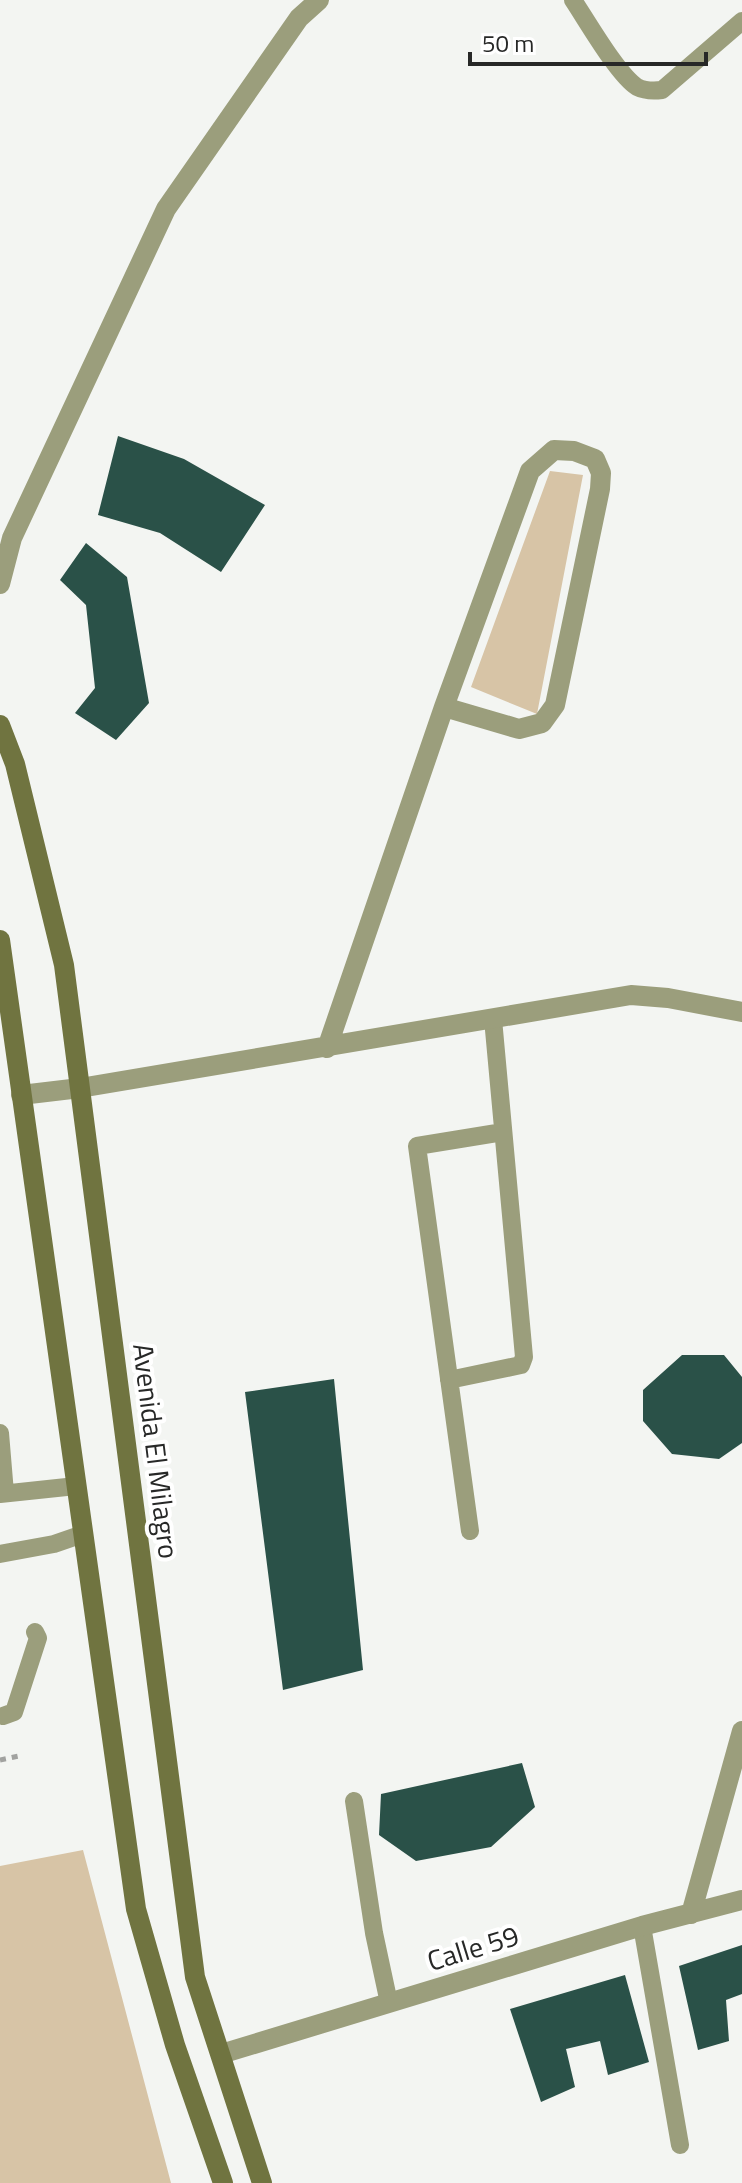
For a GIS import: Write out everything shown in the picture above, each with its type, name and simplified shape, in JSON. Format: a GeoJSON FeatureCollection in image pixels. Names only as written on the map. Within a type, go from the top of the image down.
{"type":"FeatureCollection","features":[{"type":"Feature","properties":{"kind":"main road","name":"Avenida El Milagro"},"geometry":{"type":"LineString","coordinates":[[0,725],[15,764],[64,965],[195,1977],[262,2183]]}},
{"type":"Feature","properties":{"kind":"main road"},"geometry":{"type":"LineString","coordinates":[[0,940],[136,1909],[175,2045],[223,2183]]}},
{"type":"Feature","properties":{"kind":"street"},"geometry":{"type":"LineString","coordinates":[[0,584],[12,538],[166,209],[299,18],[319,0]]}},
{"type":"Feature","properties":{"kind":"street"},"geometry":{"type":"LineString","coordinates":[[327,1048],[444,707],[530,471],[554,450],[574,451],[595,459],[601,473],[600,489],[555,705],[542,723],[519,729],[444,707]]}},
{"type":"Feature","properties":{"kind":"street"},"geometry":{"type":"LineString","coordinates":[[21,1095],[327,1048],[631,995],[668,998],[742,1012]]}},
{"type":"Feature","properties":{"kind":"street"},"geometry":{"type":"LineString","coordinates":[[691,1914],[742,1731]]}},
{"type":"Feature","properties":{"kind":"street","name":"Calle 59"},"geometry":{"type":"LineString","coordinates":[[221,2054],[642,1926],[742,1900]]}},
{"type":"Feature","properties":{"kind":"lane"},"geometry":{"type":"LineString","coordinates":[[573,0],[624,74],[637,87],[653,92],[662,90],[742,21]]}},
{"type":"Feature","properties":{"kind":"lane"},"geometry":{"type":"LineString","coordinates":[[449,1380],[521,1365],[524,1357],[493,1019]]}},
{"type":"Feature","properties":{"kind":"lane"},"geometry":{"type":"LineString","coordinates":[[470,1531],[417,1146],[503,1132]]}},
{"type":"Feature","properties":{"kind":"lane"},"geometry":{"type":"LineString","coordinates":[[0,1433],[2,1493],[76,1486]]}},
{"type":"Feature","properties":{"kind":"lane"},"geometry":{"type":"LineString","coordinates":[[0,1554],[54,1544],[83,1534]]}},
{"type":"Feature","properties":{"kind":"lane"},"geometry":{"type":"LineString","coordinates":[[3,1716],[14,1712],[20,1700],[38,1638],[35,1632]]}},
{"type":"Feature","properties":{"kind":"lane"},"geometry":{"type":"LineString","coordinates":[[354,1801],[374,1933],[389,2003]]}},
{"type":"Feature","properties":{"kind":"lane"},"geometry":{"type":"LineString","coordinates":[[642,1926],[680,2145]]}},
{"type":"Feature","properties":{"kind":"path"},"geometry":{"type":"LineString","coordinates":[[0,1760],[19,1756]]}},
{"type":"Feature","properties":{"kind":"shaded area"},"geometry":{"type":"Polygon","coordinates":[[[550,471],[583,475],[537,714],[471,687],[550,471]]]}},
{"type":"Feature","properties":{"kind":"shaded area"},"geometry":{"type":"Polygon","coordinates":[[[83,1850],[171,2183],[0,2183],[0,1866],[83,1850]]]}},
{"type":"Feature","properties":{"kind":"building"},"geometry":{"type":"Polygon","coordinates":[[[118,436],[184,459],[265,505],[221,572],[160,533],[98,515],[118,436]]]}},
{"type":"Feature","properties":{"kind":"building"},"geometry":{"type":"Polygon","coordinates":[[[86,543],[127,577],[149,703],[116,740],[75,713],[95,688],[86,605],[60,580],[86,543]]]}},
{"type":"Feature","properties":{"kind":"building"},"geometry":{"type":"Polygon","coordinates":[[[682,1355],[724,1355],[742,1377],[742,1443],[719,1459],[672,1454],[643,1421],[643,1390],[682,1355]]]}},
{"type":"Feature","properties":{"kind":"building"},"geometry":{"type":"Polygon","coordinates":[[[334,1379],[363,1670],[283,1690],[245,1392],[334,1379]]]}},
{"type":"Feature","properties":{"kind":"building"},"geometry":{"type":"Polygon","coordinates":[[[522,1763],[535,1807],[491,1847],[416,1861],[379,1835],[381,1794],[522,1763]]]}},
{"type":"Feature","properties":{"kind":"building"},"geometry":{"type":"Polygon","coordinates":[[[742,1945],[742,1994],[726,2000],[729,2041],[698,2050],[679,1966],[742,1945]]]}},
{"type":"Feature","properties":{"kind":"building"},"geometry":{"type":"Polygon","coordinates":[[[625,1975],[649,2062],[608,2075],[600,2041],[566,2049],[575,2087],[541,2102],[510,2009],[625,1975]]]}}]}
